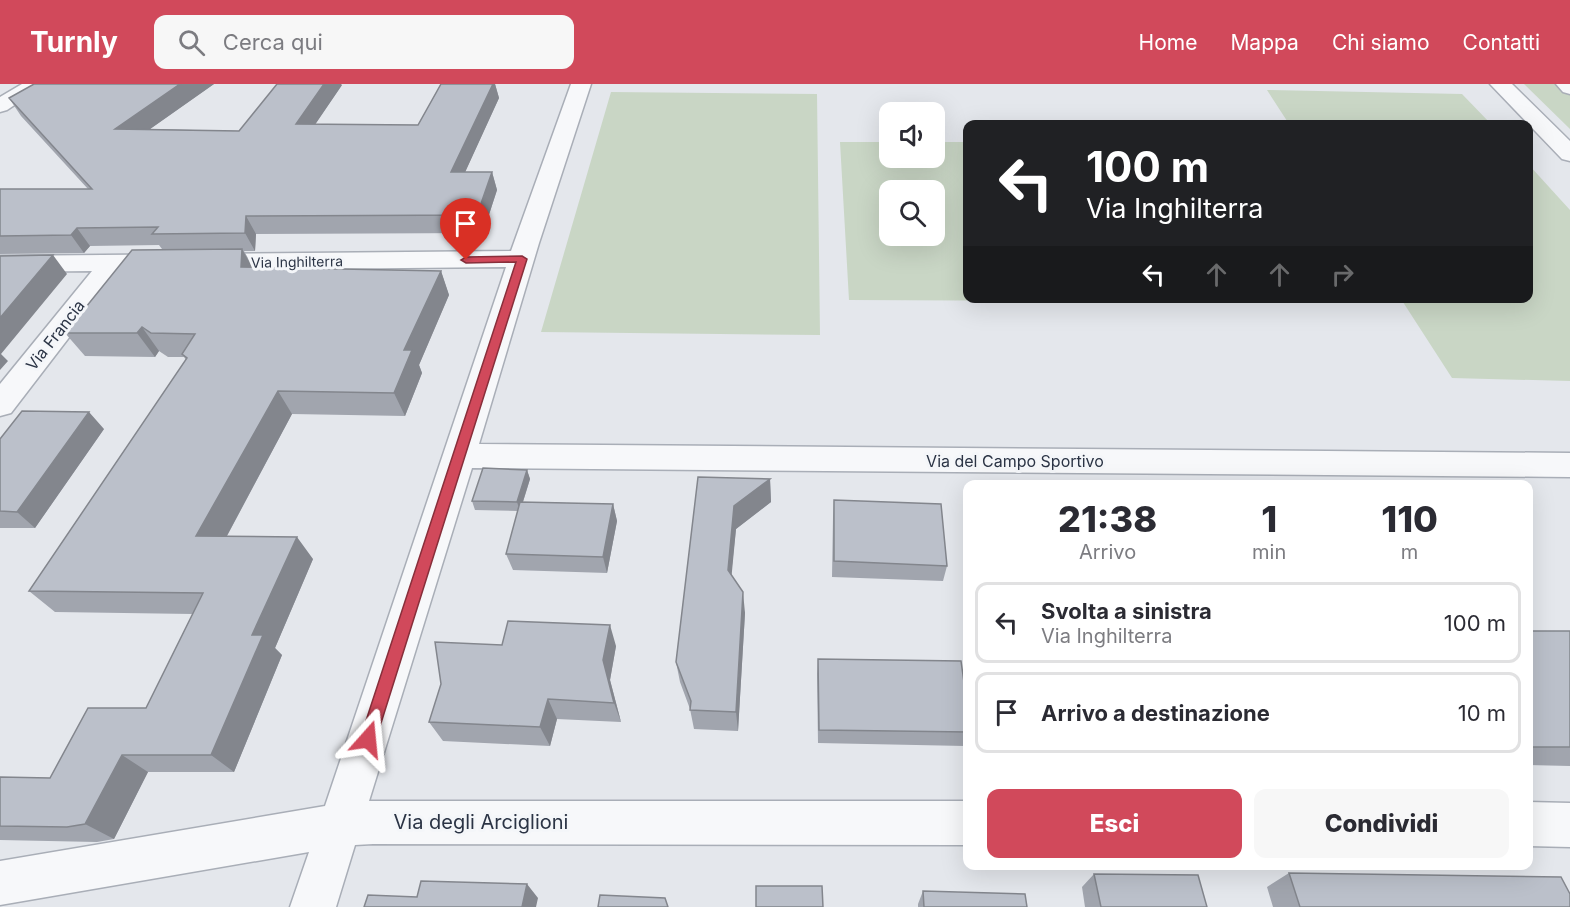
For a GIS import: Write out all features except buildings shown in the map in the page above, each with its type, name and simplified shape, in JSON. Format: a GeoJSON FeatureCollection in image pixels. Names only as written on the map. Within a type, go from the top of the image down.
{"type":"FeatureCollection","features":[{"type":"Feature","properties":{"kind":"street"},"geometry":{"type":"LineString","coordinates":[[0,106],[36,84]]}},
{"type":"Feature","properties":{"kind":"street"},"geometry":{"type":"LineString","coordinates":[[313,907],[522,259],[581,84]]}},
{"type":"Feature","properties":{"kind":"street"},"geometry":{"type":"LineString","coordinates":[[1500,84],[1570,154]]}},
{"type":"Feature","properties":{"kind":"street"},"geometry":{"type":"LineString","coordinates":[[1566,84],[1570,88]]}},
{"type":"Feature","properties":{"kind":"street","name":"Via Inghilterra"},"geometry":{"type":"LineString","coordinates":[[0,264],[111,265],[522,259]]}},
{"type":"Feature","properties":{"kind":"street","name":"Via Francia"},"geometry":{"type":"LineString","coordinates":[[0,405],[111,265]]}},
{"type":"Feature","properties":{"kind":"street","name":"Via del Campo Sportivo"},"geometry":{"type":"LineString","coordinates":[[460,456],[1570,465]]}},
{"type":"Feature","properties":{"kind":"street","name":"Via degli Arciglioni"},"geometry":{"type":"LineString","coordinates":[[0,883],[340,825],[390,821],[963,823]]}},
{"type":"Feature","properties":{"kind":"green space"},"geometry":{"type":"Polygon","coordinates":[[[1524,84],[1559,84],[1570,94],[1570,129],[1524,84]]]}},
{"type":"Feature","properties":{"kind":"green space"},"geometry":{"type":"Polygon","coordinates":[[[1267,90],[1462,94],[1487,120],[1286,120],[1267,90]]]}},
{"type":"Feature","properties":{"kind":"green space"},"geometry":{"type":"Polygon","coordinates":[[[611,92],[817,94],[820,335],[541,332],[611,92]]]}},
{"type":"Feature","properties":{"kind":"green space"},"geometry":{"type":"Polygon","coordinates":[[[840,142],[879,142],[879,168],[945,168],[945,142],[963,142],[963,300],[849,300],[840,142]]]}},
{"type":"Feature","properties":{"kind":"green space"},"geometry":{"type":"Polygon","coordinates":[[[1533,169],[1570,210],[1570,381],[1452,378],[1404,303],[1533,303],[1533,169]]]}},
{"type":"Feature","properties":{"kind":"route"},"geometry":{"type":"LineString","coordinates":[[368,739],[522,259],[466,260]]}}]}
